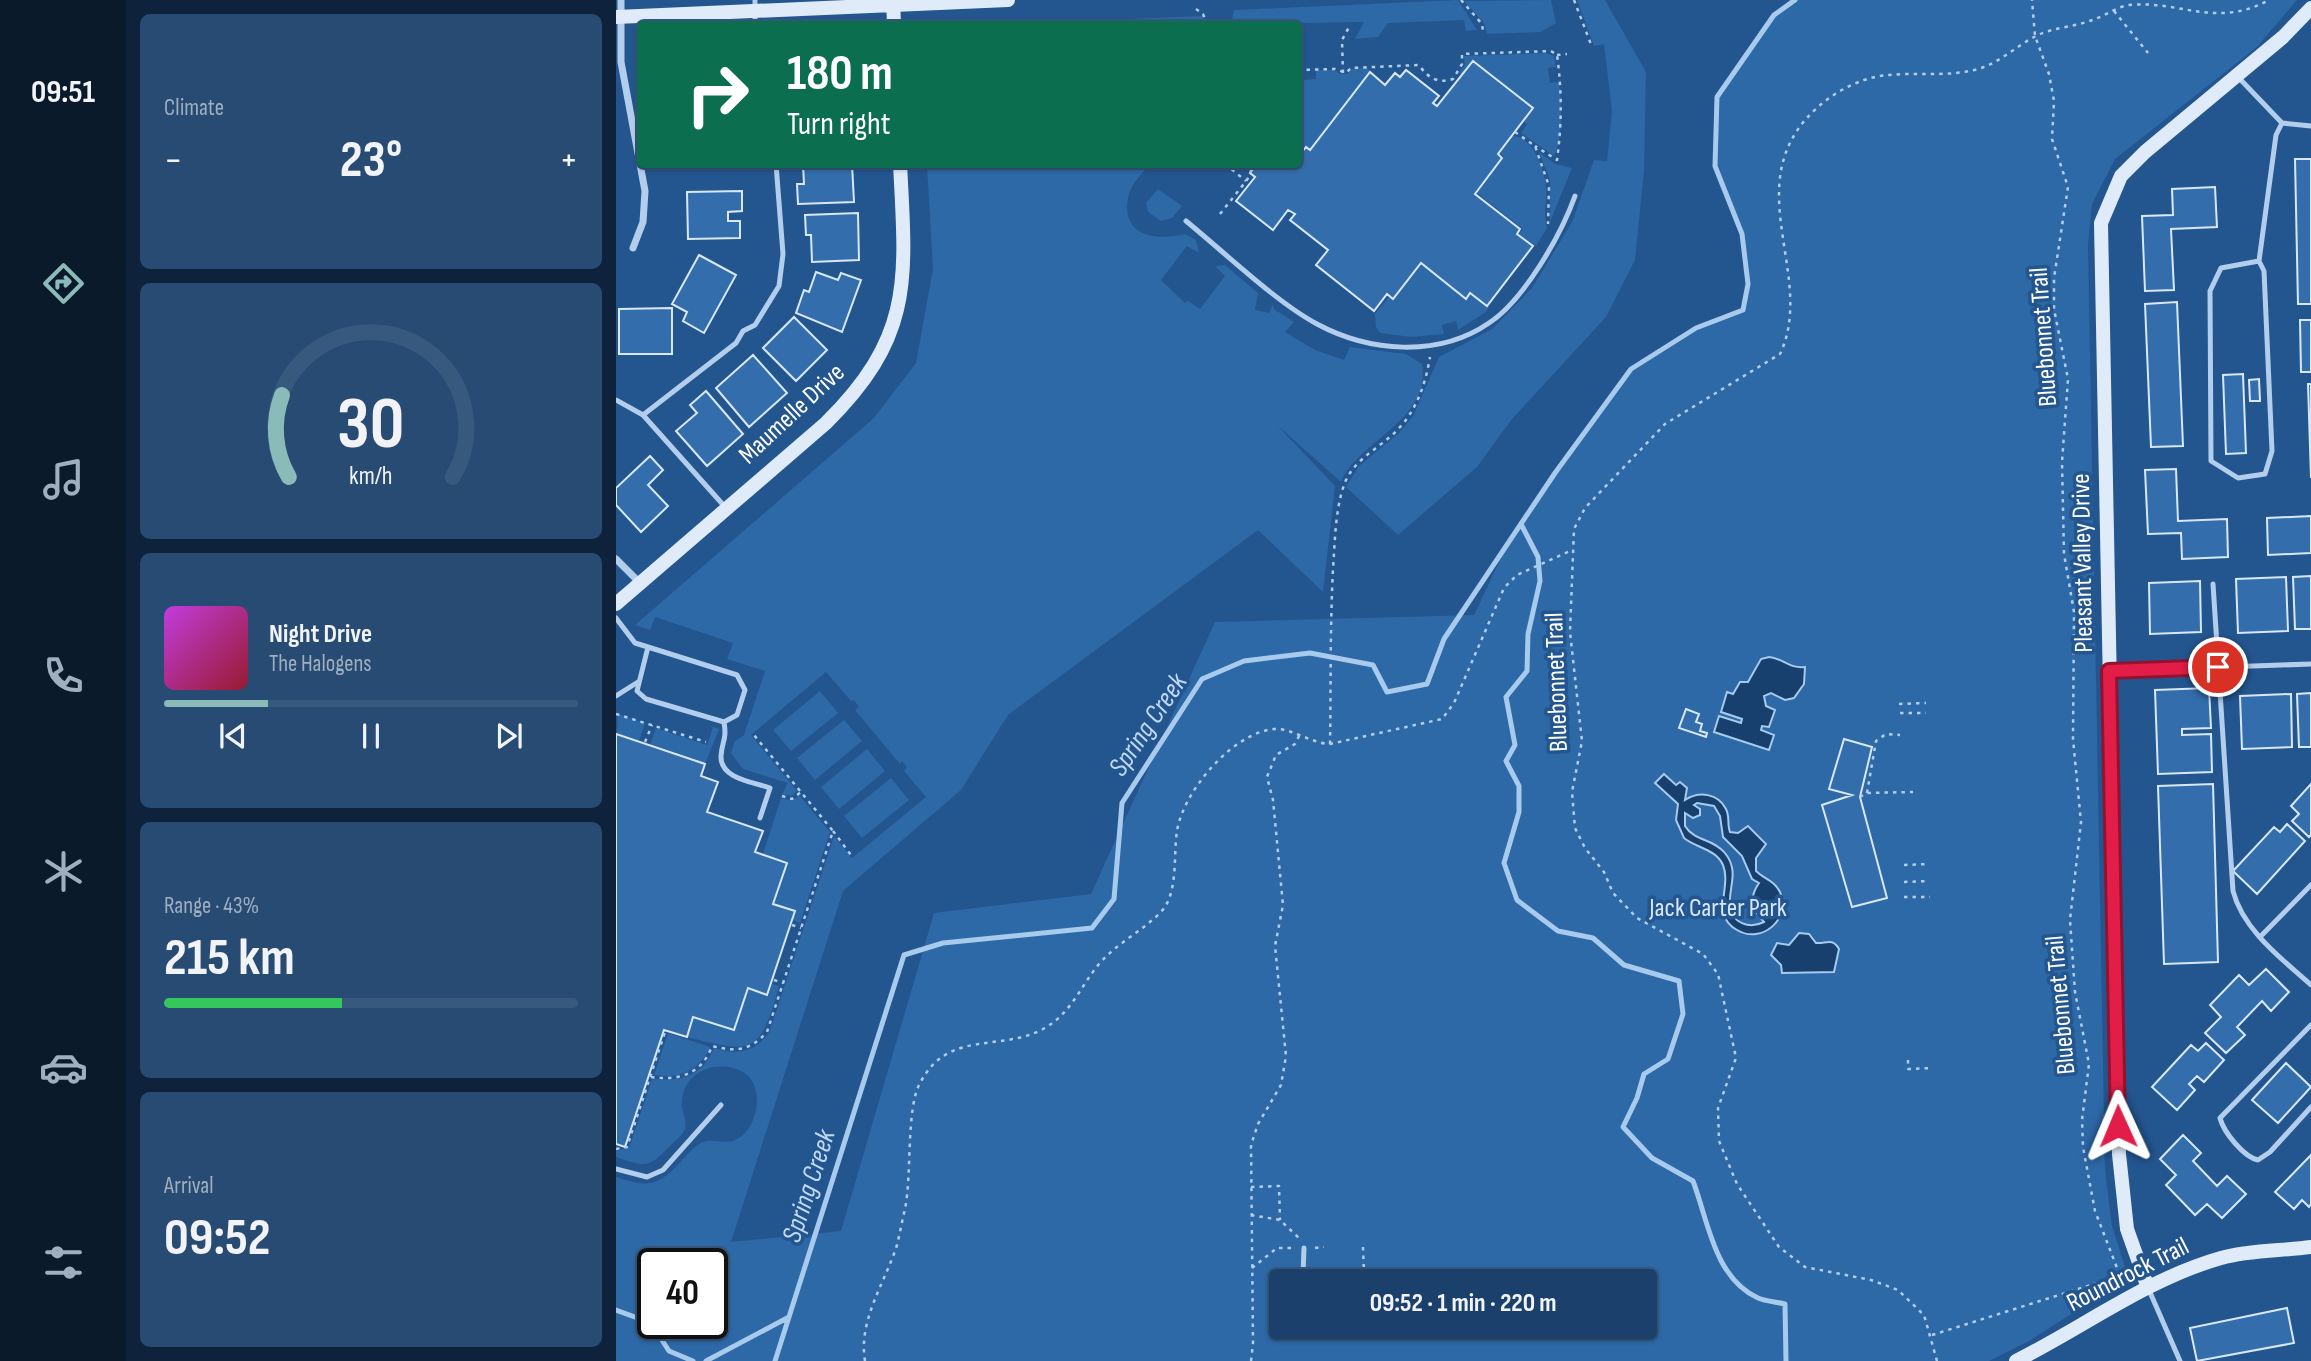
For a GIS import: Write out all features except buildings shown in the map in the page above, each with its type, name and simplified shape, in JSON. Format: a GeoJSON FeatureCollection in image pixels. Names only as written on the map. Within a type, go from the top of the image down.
{"type":"FeatureCollection","features":[{"type":"Feature","properties":{"kind":"street"},"geometry":{"type":"LineString","coordinates":[[621,0],[618,17],[624,85],[637,151]]}},
{"type":"Feature","properties":{"kind":"street"},"geometry":{"type":"LineString","coordinates":[[618,17],[755,12],[893,2],[1008,0]]}},
{"type":"Feature","properties":{"kind":"street"},"geometry":{"type":"LineString","coordinates":[[893,2],[894,21]]}},
{"type":"Feature","properties":{"kind":"street","name":"Pleasant Valley Drive"},"geometry":{"type":"LineString","coordinates":[[2148,1287],[2127,1229],[2119,1154],[2101,223],[2121,176],[2145,152],[2284,37],[2311,8]]}},
{"type":"Feature","properties":{"kind":"street"},"geometry":{"type":"LineString","coordinates":[[633,248],[643,222],[645,191],[640,168]]}},
{"type":"Feature","properties":{"kind":"street","name":"Maumelle Drive"},"geometry":{"type":"LineString","coordinates":[[616,604],[853,396],[873,369],[888,340],[905,264],[900,168]]}},
{"type":"Feature","properties":{"kind":"street"},"geometry":{"type":"LineString","coordinates":[[616,559],[640,583]]}},
{"type":"Feature","properties":{"kind":"street","name":"Roundrock Trail"},"geometry":{"type":"LineString","coordinates":[[2016,1361],[2148,1287],[2192,1267],[2224,1257],[2311,1247]]}},
{"type":"Feature","properties":{"kind":"lane"},"geometry":{"type":"LineString","coordinates":[[2238,77],[2282,123],[2311,126]]}},
{"type":"Feature","properties":{"kind":"lane"},"geometry":{"type":"LineString","coordinates":[[2259,261],[2221,268],[2210,290],[2211,461],[2238,478],[2265,474],[2273,452],[2264,271],[2259,261],[2276,135],[2282,123]]}},
{"type":"Feature","properties":{"kind":"lane"},"geometry":{"type":"LineString","coordinates":[[643,415],[736,343],[743,331],[755,325],[779,286],[783,254],[776,168]]}},
{"type":"Feature","properties":{"kind":"lane"},"geometry":{"type":"LineString","coordinates":[[1186,221],[1315,323],[1353,340],[1395,347],[1430,346],[1462,339],[1491,322],[1513,300],[1547,253],[1574,195]]}},
{"type":"Feature","properties":{"kind":"lane"},"geometry":{"type":"LineString","coordinates":[[616,400],[643,415],[726,508]]}},
{"type":"Feature","properties":{"kind":"lane"},"geometry":{"type":"LineString","coordinates":[[2213,584],[2233,891],[2237,905],[2260,937],[2311,985]]}},
{"type":"Feature","properties":{"kind":"lane"},"geometry":{"type":"LineString","coordinates":[[616,618],[635,643],[648,647],[737,675],[745,690],[737,715],[724,722],[646,699],[637,691],[648,647]]}},
{"type":"Feature","properties":{"kind":"lane"},"geometry":{"type":"LineString","coordinates":[[2109,671],[2311,664]]}},
{"type":"Feature","properties":{"kind":"lane"},"geometry":{"type":"LineString","coordinates":[[616,696],[638,682]]}},
{"type":"Feature","properties":{"kind":"lane"},"geometry":{"type":"LineString","coordinates":[[724,722],[727,739],[721,755],[724,767],[729,774],[770,788],[760,818]]}},
{"type":"Feature","properties":{"kind":"lane"},"geometry":{"type":"LineString","coordinates":[[2260,937],[2311,885]]}},
{"type":"Feature","properties":{"kind":"lane"},"geometry":{"type":"LineString","coordinates":[[2305,979],[2311,973]]}},
{"type":"Feature","properties":{"kind":"lane"},"geometry":{"type":"LineString","coordinates":[[2311,1025],[2220,1118],[2222,1127],[2251,1158],[2259,1160],[2270,1152],[2311,1107]]}},
{"type":"Feature","properties":{"kind":"lane"},"geometry":{"type":"LineString","coordinates":[[616,1169],[647,1177],[663,1170],[721,1105]]}},
{"type":"Feature","properties":{"kind":"lane"},"geometry":{"type":"LineString","coordinates":[[1303,1269],[1304,1248]]}},
{"type":"Feature","properties":{"kind":"lane"},"geometry":{"type":"LineString","coordinates":[[2148,1287],[2179,1361]]}},
{"type":"Feature","properties":{"kind":"path"},"geometry":{"type":"LineString","coordinates":[[1461,0],[1482,24],[1483,31]]}},
{"type":"Feature","properties":{"kind":"path"},"geometry":{"type":"LineString","coordinates":[[1574,0],[1592,47]]}},
{"type":"Feature","properties":{"kind":"path","name":"Bluebonnet Trail"},"geometry":{"type":"LineString","coordinates":[[1930,1335],[2113,1278],[2119,1273],[2095,1211],[2083,1147],[2082,1121],[2088,1064],[2075,992],[2070,920],[2081,822],[2073,739],[2074,612],[2064,554],[2062,462],[2068,379],[2054,309],[2054,278],[2068,187],[2052,139],[2054,101],[2049,74],[2035,36],[2032,0]]}},
{"type":"Feature","properties":{"kind":"path"},"geometry":{"type":"LineString","coordinates":[[2035,36],[2127,5],[2148,3],[2220,13],[2248,12],[2269,0]]}},
{"type":"Feature","properties":{"kind":"path"},"geometry":{"type":"LineString","coordinates":[[1196,9],[1206,21]]}},
{"type":"Feature","properties":{"kind":"path"},"geometry":{"type":"LineString","coordinates":[[2114,11],[2148,53]]}},
{"type":"Feature","properties":{"kind":"path"},"geometry":{"type":"LineString","coordinates":[[1343,73],[1342,40],[1349,27]]}},
{"type":"Feature","properties":{"kind":"path","name":"Bluebonnet Trail"},"geometry":{"type":"LineString","coordinates":[[1937,1361],[1924,1315],[1898,1290],[1871,1280],[1805,1267],[1779,1247],[1737,1184],[1719,1141],[1718,1108],[1736,1058],[1718,974],[1703,954],[1637,918],[1613,893],[1604,872],[1574,828],[1572,792],[1582,741],[1570,632],[1574,530],[1585,508],[1665,424],[1780,354],[1788,337],[1791,312],[1779,203],[1780,170],[1789,144],[1810,113],[1841,90],[1885,75],[1967,71],[1985,67],[2035,36]]}},
{"type":"Feature","properties":{"kind":"path"},"geometry":{"type":"LineString","coordinates":[[1343,73],[1351,68],[1419,65],[1432,79],[1441,82],[1453,79],[1462,64],[1462,54],[1551,51],[1557,55],[1567,54]]}},
{"type":"Feature","properties":{"kind":"path"},"geometry":{"type":"LineString","coordinates":[[1515,132],[1557,160],[1563,116],[1557,55]]}},
{"type":"Feature","properties":{"kind":"path"},"geometry":{"type":"LineString","coordinates":[[1302,70],[1335,69],[1343,73]]}},
{"type":"Feature","properties":{"kind":"path"},"geometry":{"type":"LineString","coordinates":[[1535,146],[1549,186],[1548,224]]}},
{"type":"Feature","properties":{"kind":"path"},"geometry":{"type":"LineString","coordinates":[[1230,168],[1246,181]]}},
{"type":"Feature","properties":{"kind":"path"},"geometry":{"type":"LineString","coordinates":[[1220,214],[1246,181],[1252,168]]}},
{"type":"Feature","properties":{"kind":"path"},"geometry":{"type":"LineString","coordinates":[[1330,744],[1329,620],[1337,518],[1344,484],[1353,468],[1393,434],[1410,415],[1426,380],[1430,346]]}},
{"type":"Feature","properties":{"kind":"path"},"geometry":{"type":"LineString","coordinates":[[865,1361],[869,1316],[897,1245],[909,1191],[912,1107],[918,1085],[930,1068],[952,1049],[975,1043],[1017,1039],[1044,1029],[1066,1013],[1098,965],[1163,911],[1172,884],[1177,829],[1194,789],[1215,763],[1235,747],[1273,729],[1314,743],[1330,744],[1442,719],[1454,703],[1504,588],[1517,575],[1573,549]]}},
{"type":"Feature","properties":{"kind":"path"},"geometry":{"type":"LineString","coordinates":[[1899,704],[1926,704]]}},
{"type":"Feature","properties":{"kind":"path"},"geometry":{"type":"LineString","coordinates":[[1899,713],[1926,713]]}},
{"type":"Feature","properties":{"kind":"path"},"geometry":{"type":"LineString","coordinates":[[616,714],[706,743]]}},
{"type":"Feature","properties":{"kind":"path"},"geometry":{"type":"LineString","coordinates":[[645,742],[652,724]]}},
{"type":"Feature","properties":{"kind":"path"},"geometry":{"type":"LineString","coordinates":[[1867,793],[1876,741],[1886,734],[1900,735]]}},
{"type":"Feature","properties":{"kind":"path"},"geometry":{"type":"LineString","coordinates":[[754,735],[851,855]]}},
{"type":"Feature","properties":{"kind":"path"},"geometry":{"type":"LineString","coordinates":[[1251,1361],[1251,1145],[1258,1124],[1281,1085],[1286,1056],[1275,946],[1283,905],[1273,800],[1267,777],[1276,755],[1295,744],[1299,736]]}},
{"type":"Feature","properties":{"kind":"path"},"geometry":{"type":"LineString","coordinates":[[782,796],[792,799],[800,792]]}},
{"type":"Feature","properties":{"kind":"path"},"geometry":{"type":"LineString","coordinates":[[1860,797],[1867,793],[1913,792]]}},
{"type":"Feature","properties":{"kind":"path"},"geometry":{"type":"LineString","coordinates":[[651,1077],[673,1079],[694,1071],[704,1062],[712,1046],[737,1051],[758,1042],[767,1032],[833,831]]}},
{"type":"Feature","properties":{"kind":"path"},"geometry":{"type":"LineString","coordinates":[[1904,864],[1929,864]]}},
{"type":"Feature","properties":{"kind":"path"},"geometry":{"type":"LineString","coordinates":[[1904,882],[1929,881]]}},
{"type":"Feature","properties":{"kind":"path"},"geometry":{"type":"LineString","coordinates":[[1904,897],[1930,897]]}},
{"type":"Feature","properties":{"kind":"path"},"geometry":{"type":"LineString","coordinates":[[792,925],[801,928]]}},
{"type":"Feature","properties":{"kind":"path"},"geometry":{"type":"LineString","coordinates":[[774,980],[783,983]]}},
{"type":"Feature","properties":{"kind":"path"},"geometry":{"type":"LineString","coordinates":[[616,1149],[627,1147],[666,1032]]}},
{"type":"Feature","properties":{"kind":"path"},"geometry":{"type":"LineString","coordinates":[[1908,1060],[1908,1069],[1933,1068]]}},
{"type":"Feature","properties":{"kind":"path"},"geometry":{"type":"LineString","coordinates":[[1251,1187],[1279,1186],[1280,1220]]}},
{"type":"Feature","properties":{"kind":"path"},"geometry":{"type":"LineString","coordinates":[[1251,1215],[1280,1220],[1303,1242],[1304,1248]]}},
{"type":"Feature","properties":{"kind":"path"},"geometry":{"type":"LineString","coordinates":[[1252,1268],[1277,1248],[1324,1247]]}},
{"type":"Feature","properties":{"kind":"path"},"geometry":{"type":"LineString","coordinates":[[1363,1247],[1364,1269]]}},
{"type":"Feature","properties":{"kind":"green space"},"geometry":{"type":"Polygon","coordinates":[[[1458,0],[1477,30],[1466,31],[1464,20],[1388,23],[1378,37],[1355,39],[1364,22],[1232,21],[1234,10],[1458,0]]]}},
{"type":"Feature","properties":{"kind":"green space"},"geometry":{"type":"Polygon","coordinates":[[[1551,0],[1556,23],[1541,32],[1487,34],[1484,23],[1464,1],[1551,0]]]}},
{"type":"Feature","properties":{"kind":"green space"},"geometry":{"type":"Polygon","coordinates":[[[1577,0],[1605,0],[1646,72],[1644,171],[1635,260],[1606,317],[1512,419],[1477,467],[1398,535],[1346,487],[1359,466],[1399,433],[1413,416],[1439,357],[1492,329],[1532,288],[1572,222],[1594,160],[1607,161],[1612,111],[1604,44],[1594,46],[1577,0]]]}},
{"type":"Feature","properties":{"kind":"green space","name":"Jack Carter Park"},"geometry":{"type":"Polygon","coordinates":[[[1795,0],[2297,0],[2257,47],[2115,159],[2092,204],[2088,245],[2105,1170],[2112,1226],[2126,1270],[2125,1280],[2029,1341],[1989,1361],[616,1361],[616,1177],[639,1183],[661,1179],[701,1143],[732,1141],[745,1133],[755,1116],[757,1105],[754,1085],[741,1071],[721,1067],[702,1071],[688,1083],[684,1092],[682,1106],[686,1126],[679,1137],[657,1158],[646,1164],[616,1157],[616,1151],[629,1148],[652,1079],[681,1078],[697,1071],[714,1048],[738,1052],[763,1040],[769,1033],[834,836],[852,858],[926,797],[904,771],[907,767],[902,761],[900,764],[855,710],[859,707],[854,700],[851,701],[826,672],[751,735],[797,791],[792,796],[782,794],[788,783],[743,769],[731,753],[735,741],[744,735],[765,671],[727,659],[733,643],[655,617],[650,630],[635,625],[874,418],[916,363],[933,269],[927,168],[1147,168],[1131,189],[1127,211],[1130,221],[1143,233],[1163,237],[1185,234],[1196,240],[1199,253],[1187,246],[1161,280],[1185,303],[1188,301],[1200,309],[1225,276],[1215,266],[1225,265],[1258,293],[1255,310],[1269,313],[1273,304],[1274,309],[1294,322],[1285,332],[1315,350],[1344,360],[1350,347],[1406,354],[1422,364],[1422,383],[1416,400],[1406,415],[1350,467],[1341,482],[1277,425],[1335,486],[1323,592],[1258,530],[1008,715],[961,790],[843,891],[731,1242],[841,1231],[934,913],[1091,894],[1215,622],[1474,615],[1507,545],[1631,369],[1696,328],[1743,310],[1748,284],[1742,234],[1715,166],[1717,97],[1774,15],[1795,0]]]}},
{"type":"Feature","properties":{"kind":"green space"},"geometry":{"type":"Polygon","coordinates":[[[1203,16],[1204,21],[1081,21],[1203,16]]]}},
{"type":"Feature","properties":{"kind":"green space"},"geometry":{"type":"Polygon","coordinates":[[[1546,53],[1554,56],[1556,67],[1548,68],[1550,83],[1559,82],[1560,90],[1561,130],[1554,156],[1521,133],[1527,124],[1523,121],[1533,108],[1473,61],[1462,75],[1459,73],[1465,65],[1464,56],[1546,53]]]}},
{"type":"Feature","properties":{"kind":"green space"},"geometry":{"type":"Polygon","coordinates":[[[1368,68],[1370,72],[1310,150],[1302,144],[1302,71],[1303,80],[1316,79],[1316,70],[1335,70],[1340,74],[1347,74],[1352,69],[1368,68]]]}},
{"type":"Feature","properties":{"kind":"green space"},"geometry":{"type":"Polygon","coordinates":[[[1513,136],[1520,137],[1537,155],[1545,181],[1547,228],[1536,246],[1519,234],[1523,229],[1477,193],[1504,157],[1500,153],[1513,136]]]}},
{"type":"Feature","properties":{"kind":"green space"},"geometry":{"type":"Polygon","coordinates":[[[1539,152],[1555,164],[1572,168],[1550,222],[1550,180],[1539,152]]]}},
{"type":"Feature","properties":{"kind":"green space"},"geometry":{"type":"Polygon","coordinates":[[[1158,189],[1182,206],[1172,218],[1161,221],[1148,212],[1146,203],[1158,189]]]}},
{"type":"Feature","properties":{"kind":"green space"},"geometry":{"type":"Polygon","coordinates":[[[1421,263],[1466,298],[1470,293],[1489,307],[1486,312],[1458,330],[1456,321],[1442,325],[1444,334],[1411,337],[1380,333],[1376,327],[1375,314],[1390,296],[1392,299],[1421,263]]]}},
{"type":"Feature","properties":{"kind":"green space"},"geometry":{"type":"Polygon","coordinates":[[[820,691],[838,713],[791,751],[773,730],[820,691]]]}},
{"type":"Feature","properties":{"kind":"green space"},"geometry":{"type":"Polygon","coordinates":[[[618,714],[645,723],[639,741],[617,734],[618,714]]]}},
{"type":"Feature","properties":{"kind":"green space"},"geometry":{"type":"Polygon","coordinates":[[[844,720],[862,741],[815,780],[797,758],[844,720]]]}},
{"type":"Feature","properties":{"kind":"green space"},"geometry":{"type":"Polygon","coordinates":[[[713,727],[719,729],[705,764],[650,745],[656,728],[707,745],[713,727]]]}},
{"type":"Feature","properties":{"kind":"green space"},"geometry":{"type":"Polygon","coordinates":[[[867,749],[885,771],[839,809],[821,787],[867,749]]]}},
{"type":"Feature","properties":{"kind":"green space"},"geometry":{"type":"Polygon","coordinates":[[[891,778],[909,800],[862,838],[844,816],[891,778]]]}},
{"type":"Feature","properties":{"kind":"green space"},"geometry":{"type":"Polygon","coordinates":[[[799,795],[830,832],[800,923],[793,920],[794,911],[773,904],[787,863],[763,854],[781,798],[792,801],[799,795]]]}},
{"type":"Feature","properties":{"kind":"green space"},"geometry":{"type":"Polygon","coordinates":[[[772,984],[779,986],[772,1009],[759,1037],[751,1044],[727,1046],[687,1037],[693,1017],[734,1030],[748,988],[768,995],[772,984]]]}},
{"type":"Feature","properties":{"kind":"green space"},"geometry":{"type":"Polygon","coordinates":[[[668,1033],[710,1047],[701,1062],[688,1072],[672,1076],[654,1075],[668,1033]]]}},
{"type":"Feature","properties":{"kind":"shaded area"},"geometry":{"type":"Polygon","coordinates":[[[1769,657],[1805,667],[1804,684],[1794,698],[1785,700],[1771,693],[1764,696],[1766,706],[1775,710],[1769,727],[1762,726],[1761,730],[1774,735],[1769,750],[1714,732],[1719,716],[1741,723],[1742,719],[1721,712],[1727,692],[1733,694],[1740,682],[1748,682],[1761,659],[1769,657]]]}},
{"type":"Feature","properties":{"kind":"shaded area"},"geometry":{"type":"Polygon","coordinates":[[[1664,774],[1676,785],[1680,782],[1687,788],[1685,800],[1696,795],[1713,797],[1726,809],[1730,832],[1738,833],[1748,826],[1766,844],[1756,858],[1756,871],[1775,885],[1783,902],[1782,911],[1772,926],[1756,934],[1747,934],[1729,924],[1723,909],[1723,865],[1716,855],[1684,838],[1676,820],[1678,804],[1655,783],[1664,774]],[[1697,803],[1694,805],[1700,809],[1700,815],[1693,818],[1685,813],[1685,826],[1694,835],[1720,848],[1729,860],[1733,873],[1730,906],[1734,917],[1748,925],[1764,922],[1753,904],[1753,894],[1759,883],[1752,879],[1742,856],[1723,837],[1720,816],[1714,806],[1697,803]]]}},
{"type":"Feature","properties":{"kind":"shaded area"},"geometry":{"type":"Polygon","coordinates":[[[1799,933],[1809,934],[1816,943],[1831,942],[1836,945],[1839,949],[1834,972],[1782,973],[1781,965],[1771,955],[1777,943],[1789,945],[1799,933]]]}},
{"type":"Feature","properties":{"kind":"waterway","name":"Spring Creek"},"geometry":{"type":"LineString","coordinates":[[775,1361],[904,955],[943,943],[1092,928],[1114,899],[1122,803],[1202,679],[1244,661],[1310,653],[1373,665],[1387,692],[1427,684],[1444,639],[1555,473],[1631,369],[1696,328],[1743,310],[1748,284],[1742,234],[1715,166],[1717,97],[1774,15],[1795,0]]}},
{"type":"Feature","properties":{"kind":"waterway"},"geometry":{"type":"LineString","coordinates":[[1521,524],[1538,557],[1540,581],[1528,634],[1527,671],[1506,697],[1515,745],[1506,761],[1519,786],[1519,812],[1504,863],[1517,900],[1558,931],[1593,938],[1624,965],[1679,981],[1683,1014],[1668,1059],[1644,1074],[1637,1098],[1623,1127],[1652,1158],[1693,1181],[1715,1247],[1731,1277],[1743,1289],[1758,1298],[1785,1304],[1786,1361]]}},
{"type":"Feature","properties":{"kind":"waterway"},"geometry":{"type":"LineString","coordinates":[[616,1310],[651,1323],[669,1351],[693,1361]]}},
{"type":"Feature","properties":{"kind":"waterway"},"geometry":{"type":"LineString","coordinates":[[706,1361],[789,1317]]}},
{"type":"Feature","properties":{"kind":"route"},"geometry":{"type":"LineString","coordinates":[[2118,1126],[2109,671],[2218,667]]}}]}
